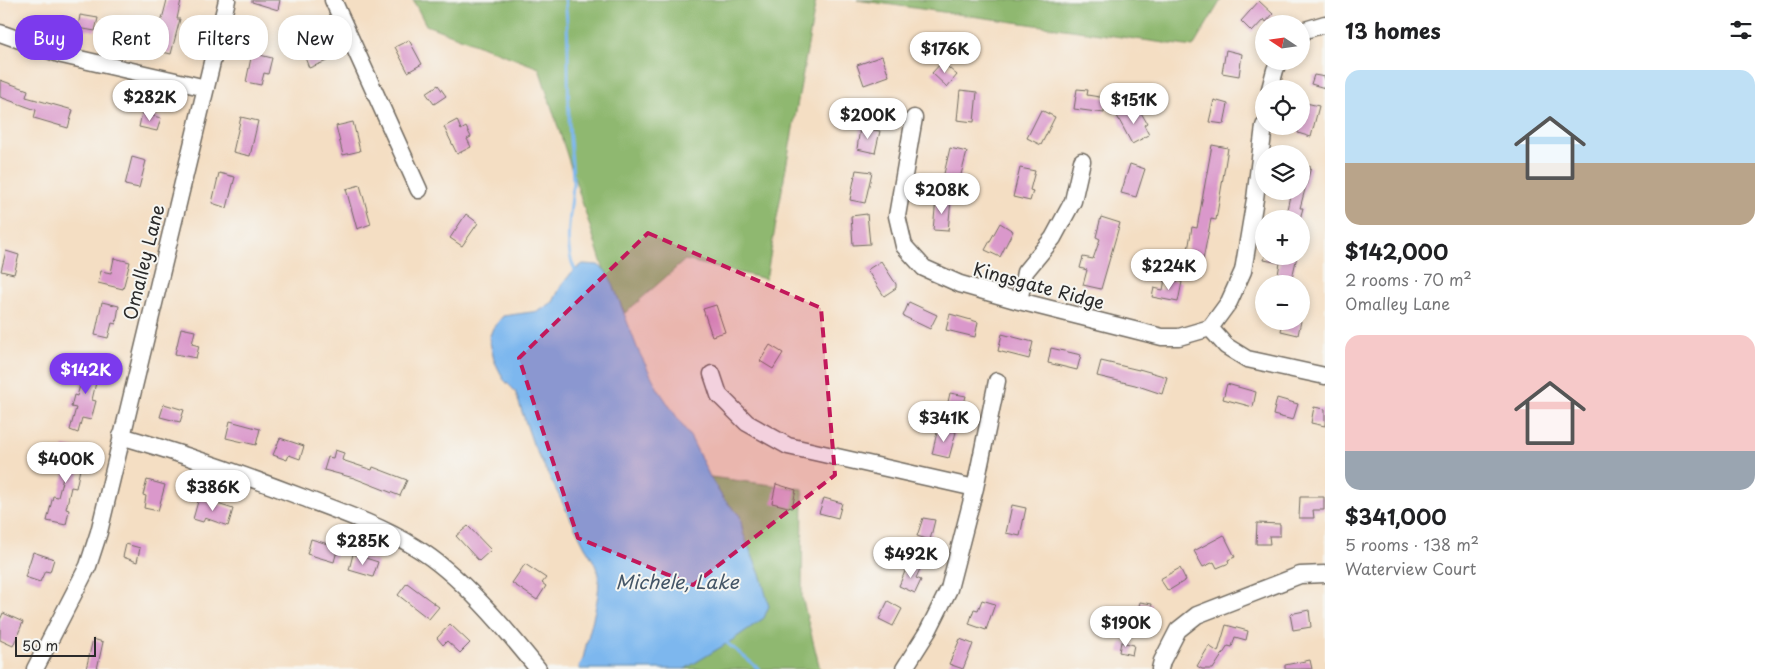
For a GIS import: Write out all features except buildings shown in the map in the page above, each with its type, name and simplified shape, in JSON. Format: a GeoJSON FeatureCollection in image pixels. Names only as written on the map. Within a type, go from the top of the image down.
{"type":"FeatureCollection","features":[{"type":"Feature","properties":{"kind":"street","name":"Omalley Lane"},"geometry":{"type":"LineString","coordinates":[[34,669],[88,566],[99,532],[226,0]]}},
{"type":"Feature","properties":{"kind":"street"},"geometry":{"type":"LineString","coordinates":[[333,0],[420,190]]}},
{"type":"Feature","properties":{"kind":"street"},"geometry":{"type":"LineString","coordinates":[[1310,28],[1325,24]]}},
{"type":"Feature","properties":{"kind":"street"},"geometry":{"type":"LineString","coordinates":[[0,33],[62,55],[206,88]]}},
{"type":"Feature","properties":{"kind":"street","name":"Kingsgate Ridge"},"geometry":{"type":"LineString","coordinates":[[914,118],[897,216],[904,246],[924,268],[960,284],[1162,337],[1179,337],[1210,328]]}},
{"type":"Feature","properties":{"kind":"street"},"geometry":{"type":"LineString","coordinates":[[1263,135],[1255,199],[1242,271],[1228,302],[1210,328],[1226,346],[1247,359],[1325,376]]}},
{"type":"Feature","properties":{"kind":"street"},"geometry":{"type":"LineString","coordinates":[[1019,301],[1025,272],[1053,238],[1073,202],[1082,161]]}},
{"type":"Feature","properties":{"kind":"street"},"geometry":{"type":"LineString","coordinates":[[712,374],[718,395],[747,423],[788,446],[975,488]]}},
{"type":"Feature","properties":{"kind":"street"},"geometry":{"type":"LineString","coordinates":[[904,669],[928,631],[949,588],[975,488],[997,381]]}},
{"type":"Feature","properties":{"kind":"street"},"geometry":{"type":"LineString","coordinates":[[122,436],[233,471],[355,518],[415,547],[460,581],[538,669]]}},
{"type":"Feature","properties":{"kind":"street"},"geometry":{"type":"LineString","coordinates":[[1160,669],[1162,660],[1178,630],[1197,615],[1300,575],[1325,574]]}},
{"type":"Feature","properties":{"kind":"highlighted area"},"geometry":{"type":"Polygon","coordinates":[[[648,233],[821,308],[835,475],[693,585],[578,538],[519,358],[648,233]]]}},
{"type":"Feature","properties":{"kind":"green space"},"geometry":{"type":"Polygon","coordinates":[[[413,0],[816,0],[766,279],[685,260],[625,313],[604,270],[539,68],[426,25],[413,0]]]}},
{"type":"Feature","properties":{"kind":"green space"},"geometry":{"type":"Polygon","coordinates":[[[857,0],[1221,0],[1193,47],[857,0]]]}},
{"type":"Feature","properties":{"kind":"green space"},"geometry":{"type":"Polygon","coordinates":[[[710,477],[803,489],[802,597],[820,669],[684,669],[761,577],[743,533],[740,516],[723,498],[710,477]]]}},
{"type":"Feature","properties":{"kind":"water","name":"Michele, Lake"},"geometry":{"type":"Polygon","coordinates":[[[583,264],[598,265],[605,270],[612,282],[638,350],[658,389],[691,438],[710,477],[723,498],[740,516],[743,533],[761,577],[769,606],[764,618],[685,669],[580,669],[599,589],[597,571],[533,444],[515,391],[504,380],[494,360],[489,338],[493,328],[503,316],[539,311],[553,302],[561,286],[572,272],[583,264]]]}},
{"type":"Feature","properties":{"kind":"waterway"},"geometry":{"type":"LineString","coordinates":[[565,0],[569,126],[573,183],[568,238],[571,260],[575,270]]}},
{"type":"Feature","properties":{"kind":"waterway"},"geometry":{"type":"LineString","coordinates":[[727,643],[759,669]]}}]}
